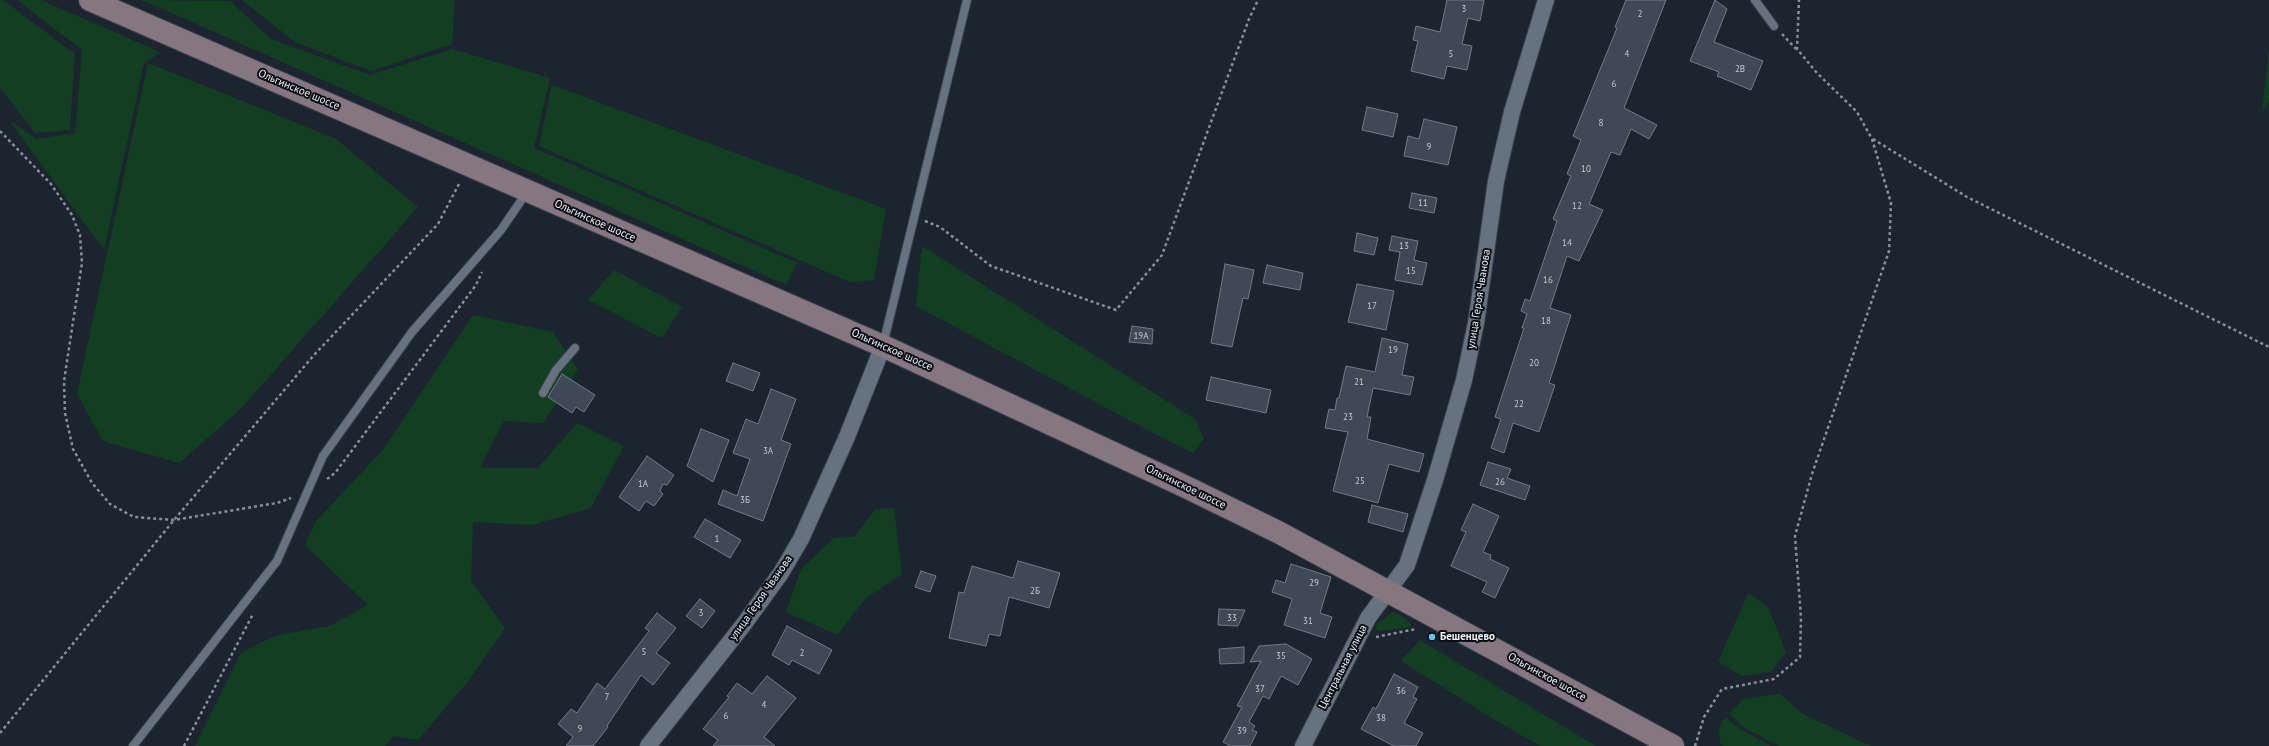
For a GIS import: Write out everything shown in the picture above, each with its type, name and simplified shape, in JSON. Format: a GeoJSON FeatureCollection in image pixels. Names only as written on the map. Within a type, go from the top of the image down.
{"type":"FeatureCollection","features":[{"type":"Feature","properties":{"kind":"main road","name":"Ольгинское шоссе"},"geometry":{"type":"LineString","coordinates":[[90,0],[349,111],[469,166],[883,346],[1198,492],[1388,590],[1422,610],[1673,746]]}},
{"type":"Feature","properties":{"kind":"street","name":"улица Героя Чванова"},"geometry":{"type":"LineString","coordinates":[[1388,590],[1407,566],[1435,480],[1464,380],[1476,323],[1496,181],[1512,112],[1546,0]]}},
{"type":"Feature","properties":{"kind":"street","name":"улица Героя Чванова"},"geometry":{"type":"LineString","coordinates":[[648,746],[744,624],[781,572],[801,539],[842,449],[883,346]]}},
{"type":"Feature","properties":{"kind":"street","name":"Центральная улица"},"geometry":{"type":"LineString","coordinates":[[1303,746],[1368,618],[1388,590]]}},
{"type":"Feature","properties":{"kind":"lane"},"geometry":{"type":"LineString","coordinates":[[883,346],[967,0]]}},
{"type":"Feature","properties":{"kind":"lane"},"geometry":{"type":"LineString","coordinates":[[1755,0],[1774,26]]}},
{"type":"Feature","properties":{"kind":"lane"},"geometry":{"type":"LineString","coordinates":[[133,746],[277,561],[305,494],[323,456],[412,332],[501,230],[528,191]]}},
{"type":"Feature","properties":{"kind":"lane"},"geometry":{"type":"LineString","coordinates":[[543,393],[556,370],[575,348]]}},
{"type":"Feature","properties":{"kind":"path"},"geometry":{"type":"LineString","coordinates":[[915,217],[940,226],[991,266],[1116,310],[1162,255],[1249,19],[1258,0]]}},
{"type":"Feature","properties":{"kind":"path"},"geometry":{"type":"LineString","coordinates":[[1797,49],[1800,0]]}},
{"type":"Feature","properties":{"kind":"path"},"geometry":{"type":"LineString","coordinates":[[1695,746],[1704,717],[1722,689],[1774,678],[1800,657],[1801,618],[1795,536],[1812,474],[1889,251],[1891,203],[1872,139],[1857,112],[1817,73],[1797,49],[1774,26]]}},
{"type":"Feature","properties":{"kind":"path"},"geometry":{"type":"LineString","coordinates":[[0,131],[51,184],[72,215],[80,235],[82,263],[64,381],[65,414],[73,449],[92,483],[110,504],[134,517],[174,520],[277,503],[305,494],[335,474],[476,285],[482,271]]}},
{"type":"Feature","properties":{"kind":"path"},"geometry":{"type":"LineString","coordinates":[[1872,139],[1967,197],[2269,347]]}},
{"type":"Feature","properties":{"kind":"path"},"geometry":{"type":"LineString","coordinates":[[0,733],[174,520],[314,355],[438,224],[469,166]]}},
{"type":"Feature","properties":{"kind":"path"},"geometry":{"type":"LineString","coordinates":[[184,746],[254,610]]}},
{"type":"Feature","properties":{"kind":"path"},"geometry":{"type":"LineString","coordinates":[[1356,642],[1417,628],[1422,610]]}},
{"type":"Feature","properties":{"kind":"green space"},"geometry":{"type":"Polygon","coordinates":[[[0,0],[3,0],[75,54],[70,130],[35,133],[0,88],[0,0]]]}},
{"type":"Feature","properties":{"kind":"green space"},"geometry":{"type":"Polygon","coordinates":[[[17,0],[41,0],[160,52],[144,64],[104,250],[9,120],[37,139],[75,133],[82,50],[17,0]]]}},
{"type":"Feature","properties":{"kind":"green space"},"geometry":{"type":"Polygon","coordinates":[[[142,0],[230,1],[271,39],[370,75],[452,49],[550,78],[534,148],[797,263],[786,285],[142,0]]]}},
{"type":"Feature","properties":{"kind":"green space"},"geometry":{"type":"Polygon","coordinates":[[[242,0],[455,0],[452,44],[371,71],[295,42],[242,0]]]}},
{"type":"Feature","properties":{"kind":"green space"},"geometry":{"type":"Polygon","coordinates":[[[2269,49],[2269,102],[2262,111],[2269,49]]]}},
{"type":"Feature","properties":{"kind":"green space"},"geometry":{"type":"Polygon","coordinates":[[[148,63],[336,139],[418,207],[240,410],[179,463],[103,441],[77,394],[148,63]]]}},
{"type":"Feature","properties":{"kind":"green space"},"geometry":{"type":"Polygon","coordinates":[[[552,85],[886,209],[874,280],[850,282],[539,146],[552,85]]]}},
{"type":"Feature","properties":{"kind":"green space"},"geometry":{"type":"Polygon","coordinates":[[[922,246],[1195,419],[1204,438],[1193,453],[916,306],[922,246]]]}},
{"type":"Feature","properties":{"kind":"green space"},"geometry":{"type":"Polygon","coordinates":[[[614,270],[682,307],[662,338],[588,300],[614,270]]]}},
{"type":"Feature","properties":{"kind":"green space"},"geometry":{"type":"Polygon","coordinates":[[[473,315],[553,332],[578,370],[543,423],[504,421],[480,468],[538,468],[577,423],[624,446],[591,508],[532,525],[473,522],[471,581],[505,628],[467,683],[418,740],[393,736],[385,746],[195,746],[241,653],[274,636],[330,626],[368,605],[305,545],[316,521],[383,450],[473,315]]]}},
{"type":"Feature","properties":{"kind":"green space"},"geometry":{"type":"Polygon","coordinates":[[[894,508],[902,574],[866,598],[837,635],[786,612],[801,569],[834,538],[854,537],[876,509],[894,508]]]}},
{"type":"Feature","properties":{"kind":"green space"},"geometry":{"type":"Polygon","coordinates":[[[1748,593],[1768,607],[1786,652],[1771,672],[1742,676],[1718,662],[1748,593]]]}},
{"type":"Feature","properties":{"kind":"green space"},"geometry":{"type":"Polygon","coordinates":[[[1392,612],[1397,613],[1409,621],[1411,627],[1378,631],[1375,626],[1392,612]]]}},
{"type":"Feature","properties":{"kind":"green space"},"geometry":{"type":"Polygon","coordinates":[[[1420,640],[1596,746],[1540,746],[1495,720],[1401,661],[1420,640]]]}},
{"type":"Feature","properties":{"kind":"green space"},"geometry":{"type":"Polygon","coordinates":[[[1780,694],[1803,714],[1871,746],[1779,746],[1743,727],[1729,714],[1744,699],[1780,694]]]}},
{"type":"Feature","properties":{"kind":"green space"},"geometry":{"type":"Polygon","coordinates":[[[1725,717],[1743,731],[1771,746],[1723,746],[1720,742],[1719,727],[1725,717]]]}},
{"type":"Feature","properties":{"kind":"building"},"geometry":{"type":"Polygon","coordinates":[[[1447,0],[1484,0],[1480,21],[1468,18],[1462,44],[1472,46],[1467,70],[1447,66],[1444,79],[1411,71],[1418,41],[1413,40],[1416,26],[1440,32],[1447,0]]]}},
{"type":"Feature","properties":{"kind":"building"},"geometry":{"type":"Polygon","coordinates":[[[1626,0],[1666,0],[1624,108],[1657,125],[1649,139],[1631,129],[1620,155],[1611,152],[1589,204],[1603,210],[1579,261],[1567,256],[1550,308],[1571,315],[1549,383],[1555,385],[1539,432],[1513,423],[1504,453],[1491,448],[1501,419],[1495,417],[1524,328],[1522,328],[1527,314],[1521,311],[1525,299],[1530,301],[1557,221],[1553,219],[1571,176],[1567,174],[1581,140],[1573,136],[1617,28],[1615,27],[1626,0]]]}},
{"type":"Feature","properties":{"kind":"building"},"geometry":{"type":"Polygon","coordinates":[[[1715,0],[1727,9],[1714,42],[1763,61],[1751,90],[1717,76],[1719,72],[1690,61],[1715,0]]]}},
{"type":"Feature","properties":{"kind":"building"},"geometry":{"type":"Polygon","coordinates":[[[1367,107],[1398,114],[1393,137],[1362,130],[1367,107]]]}},
{"type":"Feature","properties":{"kind":"building"},"geometry":{"type":"Polygon","coordinates":[[[1424,119],[1457,127],[1448,165],[1404,156],[1408,136],[1419,139],[1424,119]]]}},
{"type":"Feature","properties":{"kind":"building"},"geometry":{"type":"Polygon","coordinates":[[[1412,193],[1437,198],[1434,213],[1409,208],[1412,193]]]}},
{"type":"Feature","properties":{"kind":"building"},"geometry":{"type":"Polygon","coordinates":[[[1357,233],[1378,238],[1374,255],[1354,251],[1357,233]]]}},
{"type":"Feature","properties":{"kind":"building"},"geometry":{"type":"Polygon","coordinates":[[[1392,236],[1418,241],[1414,260],[1427,263],[1422,285],[1395,280],[1400,252],[1389,250],[1392,236]]]}},
{"type":"Feature","properties":{"kind":"building"},"geometry":{"type":"Polygon","coordinates":[[[1225,264],[1254,270],[1248,299],[1243,298],[1232,347],[1211,343],[1225,264]]]}},
{"type":"Feature","properties":{"kind":"building"},"geometry":{"type":"Polygon","coordinates":[[[1267,265],[1303,273],[1300,290],[1263,283],[1267,265]]]}},
{"type":"Feature","properties":{"kind":"building"},"geometry":{"type":"Polygon","coordinates":[[[1357,284],[1394,291],[1386,330],[1348,322],[1357,284]]]}},
{"type":"Feature","properties":{"kind":"building"},"geometry":{"type":"Polygon","coordinates":[[[1132,326],[1153,329],[1152,344],[1129,342],[1132,326]]]}},
{"type":"Feature","properties":{"kind":"building"},"geometry":{"type":"Polygon","coordinates":[[[1382,338],[1408,344],[1402,375],[1414,377],[1410,395],[1373,388],[1367,417],[1371,417],[1367,439],[1424,454],[1419,472],[1389,464],[1378,503],[1333,491],[1348,432],[1325,428],[1329,409],[1335,410],[1346,366],[1375,372],[1382,338]]]}},
{"type":"Feature","properties":{"kind":"building"},"geometry":{"type":"Polygon","coordinates":[[[733,363],[760,373],[753,391],[726,381],[733,363]]]}},
{"type":"Feature","properties":{"kind":"building"},"geometry":{"type":"Polygon","coordinates":[[[562,374],[595,395],[584,412],[576,407],[572,413],[548,397],[562,374]]]}},
{"type":"Feature","properties":{"kind":"building"},"geometry":{"type":"Polygon","coordinates":[[[1211,377],[1271,390],[1266,413],[1206,400],[1211,377]]]}},
{"type":"Feature","properties":{"kind":"building"},"geometry":{"type":"Polygon","coordinates":[[[771,389],[796,399],[781,440],[791,444],[763,521],[718,504],[723,490],[737,496],[750,459],[733,453],[746,419],[758,424],[771,389]]]}},
{"type":"Feature","properties":{"kind":"building"},"geometry":{"type":"Polygon","coordinates":[[[701,429],[729,440],[713,482],[687,466],[701,429]]]}},
{"type":"Feature","properties":{"kind":"building"},"geometry":{"type":"Polygon","coordinates":[[[647,456],[674,475],[667,485],[663,484],[660,491],[663,494],[654,506],[646,501],[639,511],[619,497],[647,456]]]}},
{"type":"Feature","properties":{"kind":"building"},"geometry":{"type":"Polygon","coordinates":[[[1488,462],[1511,469],[1507,478],[1530,486],[1525,500],[1480,485],[1488,462]]]}},
{"type":"Feature","properties":{"kind":"building"},"geometry":{"type":"Polygon","coordinates":[[[1473,504],[1499,516],[1483,552],[1491,555],[1490,559],[1509,568],[1495,598],[1482,592],[1487,582],[1451,566],[1466,532],[1461,530],[1473,504]]]}},
{"type":"Feature","properties":{"kind":"building"},"geometry":{"type":"Polygon","coordinates":[[[1372,505],[1408,514],[1403,532],[1368,522],[1372,505]]]}},
{"type":"Feature","properties":{"kind":"building"},"geometry":{"type":"Polygon","coordinates":[[[705,519],[741,540],[730,558],[694,537],[705,519]]]}},
{"type":"Feature","properties":{"kind":"building"},"geometry":{"type":"Polygon","coordinates":[[[1018,561],[1060,573],[1049,608],[1009,597],[1000,636],[989,634],[986,646],[949,638],[959,592],[964,593],[972,566],[1013,578],[1018,561]]]}},
{"type":"Feature","properties":{"kind":"building"},"geometry":{"type":"Polygon","coordinates":[[[1291,564],[1331,577],[1320,613],[1332,617],[1325,638],[1284,625],[1292,599],[1272,592],[1276,580],[1285,583],[1291,564]]]}},
{"type":"Feature","properties":{"kind":"building"},"geometry":{"type":"Polygon","coordinates":[[[921,571],[936,576],[930,592],[915,587],[921,571]]]}},
{"type":"Feature","properties":{"kind":"building"},"geometry":{"type":"Polygon","coordinates":[[[700,599],[715,611],[702,628],[686,616],[700,599]]]}},
{"type":"Feature","properties":{"kind":"building"},"geometry":{"type":"Polygon","coordinates":[[[1219,609],[1245,610],[1238,626],[1218,625],[1219,609]]]}},
{"type":"Feature","properties":{"kind":"building"},"geometry":{"type":"Polygon","coordinates":[[[657,613],[676,628],[656,653],[670,663],[653,685],[641,675],[607,726],[608,727],[593,746],[566,746],[573,737],[558,724],[571,709],[577,713],[597,683],[605,689],[649,631],[645,628],[657,613]]]}},
{"type":"Feature","properties":{"kind":"building"},"geometry":{"type":"Polygon","coordinates":[[[787,626],[832,650],[819,674],[792,660],[789,665],[772,655],[787,626]]]}},
{"type":"Feature","properties":{"kind":"building"},"geometry":{"type":"Polygon","coordinates":[[[1286,644],[1312,659],[1298,685],[1281,676],[1269,699],[1263,696],[1249,722],[1255,726],[1252,730],[1257,732],[1250,746],[1231,746],[1223,742],[1242,707],[1237,706],[1261,661],[1250,662],[1259,646],[1286,644]]]}},
{"type":"Feature","properties":{"kind":"building"},"geometry":{"type":"Polygon","coordinates":[[[1244,647],[1244,663],[1220,664],[1219,649],[1244,647]]]}},
{"type":"Feature","properties":{"kind":"building"},"geometry":{"type":"Polygon","coordinates":[[[1394,674],[1418,687],[1413,697],[1417,699],[1404,723],[1423,733],[1416,746],[1394,746],[1361,729],[1373,707],[1376,709],[1394,674]]]}},
{"type":"Feature","properties":{"kind":"building"},"geometry":{"type":"Polygon","coordinates":[[[767,676],[796,698],[764,737],[775,746],[713,746],[718,740],[703,729],[729,697],[727,696],[737,683],[752,694],[767,676]]]}},
{"type":"Feature","properties":{"kind":"place","name":"Бешенцево"},"geometry":{"type":"Point","coordinates":[1432,637]}}]}
